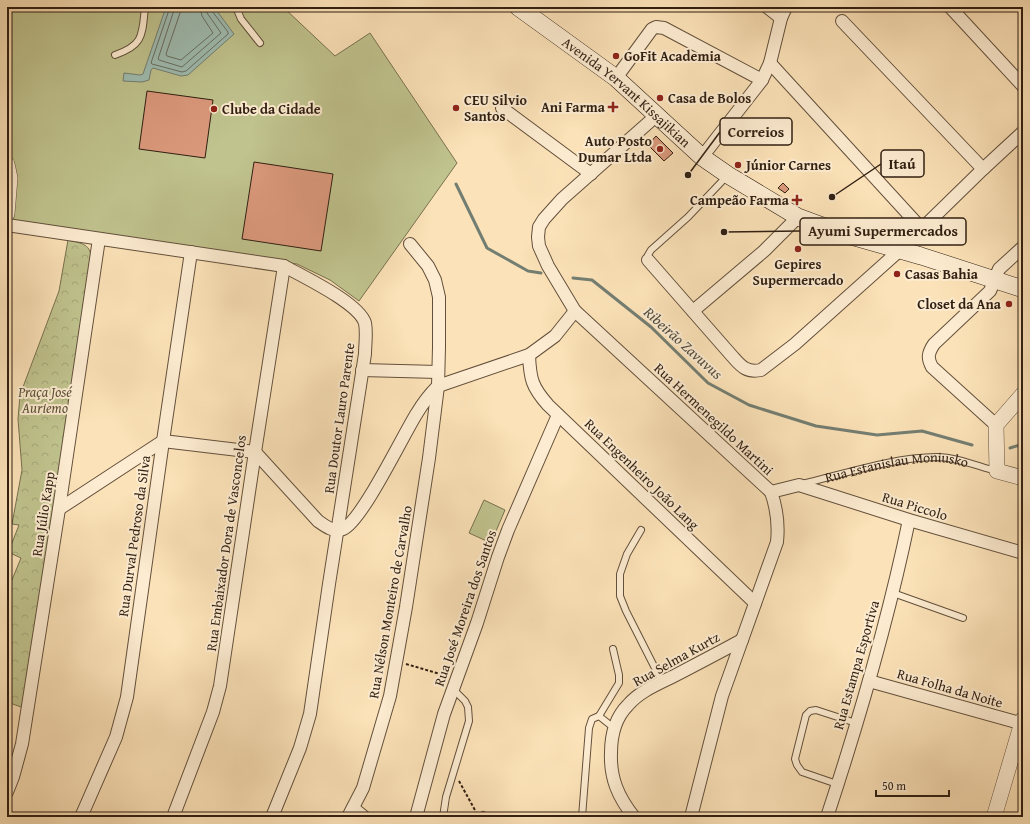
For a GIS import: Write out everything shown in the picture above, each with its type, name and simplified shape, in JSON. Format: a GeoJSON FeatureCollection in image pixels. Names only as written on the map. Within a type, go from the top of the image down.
{"type":"FeatureCollection","features":[{"type":"Feature","properties":{"kind":"main road","name":"Avenida Yervant Kissajikian"},"geometry":{"type":"LineString","coordinates":[[518,7],[616,78],[702,157],[728,175],[798,217],[844,234],[1023,289]]}},
{"type":"Feature","properties":{"kind":"street"},"geometry":{"type":"LineString","coordinates":[[702,157],[762,80],[770,64],[784,12],[767,7]]}},
{"type":"Feature","properties":{"kind":"street"},"geometry":{"type":"LineString","coordinates":[[950,7],[1023,86]]}},
{"type":"Feature","properties":{"kind":"street"},"geometry":{"type":"LineString","coordinates":[[842,21],[983,169]]}},
{"type":"Feature","properties":{"kind":"street"},"geometry":{"type":"LineString","coordinates":[[616,78],[652,29],[659,27],[664,28],[762,80]]}},
{"type":"Feature","properties":{"kind":"street"},"geometry":{"type":"LineString","coordinates":[[770,64],[921,228]]}},
{"type":"Feature","properties":{"kind":"street"},"geometry":{"type":"LineString","coordinates":[[502,108],[591,174]]}},
{"type":"Feature","properties":{"kind":"street","name":"Rua Hermenegildo Martini"},"geometry":{"type":"LineString","coordinates":[[656,116],[562,199],[544,219],[538,232],[539,246],[548,266],[575,311],[771,492],[778,515],[779,528],[777,542],[722,696],[691,817]]}},
{"type":"Feature","properties":{"kind":"street"},"geometry":{"type":"LineString","coordinates":[[648,260],[743,368],[754,371],[761,370],[795,344],[900,250],[921,228],[1023,132]]}},
{"type":"Feature","properties":{"kind":"street"},"geometry":{"type":"LineString","coordinates":[[7,164],[10,178],[7,214]]}},
{"type":"Feature","properties":{"kind":"street"},"geometry":{"type":"LineString","coordinates":[[693,311],[764,251],[798,217]]}},
{"type":"Feature","properties":{"kind":"street","name":"Rua Doutor Lauro Parente"},"geometry":{"type":"LineString","coordinates":[[7,225],[284,266],[324,287],[357,311],[365,323],[366,336],[362,370],[310,714],[300,748],[272,817]]}},
{"type":"Feature","properties":{"kind":"street","name":"Rua Júlio Kapp"},"geometry":{"type":"LineString","coordinates":[[7,792],[13,778],[22,744],[99,239]]}},
{"type":"Feature","properties":{"kind":"street","name":"Rua Nélson Monteiro de Carvalho"},"geometry":{"type":"LineString","coordinates":[[351,813],[366,780],[390,696],[397,661],[429,458],[438,386],[439,297],[435,280],[428,266],[410,244]]}},
{"type":"Feature","properties":{"kind":"street"},"geometry":{"type":"LineString","coordinates":[[996,425],[932,367],[928,360],[928,355],[934,344],[990,291],[999,269],[1023,247]]}},
{"type":"Feature","properties":{"kind":"street","name":"Rua Durval Pedroso da Silva"},"geometry":{"type":"LineString","coordinates":[[81,817],[116,737],[127,697],[191,252]]}},
{"type":"Feature","properties":{"kind":"street","name":"Rua Embaixador Dora de Vasconcelos"},"geometry":{"type":"LineString","coordinates":[[173,817],[210,719],[220,686],[284,266]]}},
{"type":"Feature","properties":{"kind":"street"},"geometry":{"type":"LineString","coordinates":[[59,509],[163,441],[255,452],[313,517],[324,526],[338,530],[348,526],[353,521],[369,498],[417,412],[429,395],[438,386],[529,355],[555,336],[575,311]]}},
{"type":"Feature","properties":{"kind":"street","name":"Rua Engenheiro João Lang"},"geometry":{"type":"LineString","coordinates":[[529,355],[532,381],[537,392],[558,414],[755,603]]}},
{"type":"Feature","properties":{"kind":"street"},"geometry":{"type":"LineString","coordinates":[[362,370],[438,372]]}},
{"type":"Feature","properties":{"kind":"street"},"geometry":{"type":"LineString","coordinates":[[997,471],[996,425],[1023,394]]}},
{"type":"Feature","properties":{"kind":"street","name":"Rua José Moreira dos Santos"},"geometry":{"type":"LineString","coordinates":[[416,817],[438,736],[453,689],[477,624],[498,557],[508,530],[558,414]]}},
{"type":"Feature","properties":{"kind":"street","name":"Rua Estanislau Moniusko"},"geometry":{"type":"LineString","coordinates":[[997,471],[1023,478]]}},
{"type":"Feature","properties":{"kind":"street","name":"Rua Estanislau Moniusko"},"geometry":{"type":"LineString","coordinates":[[771,492],[799,485]]}},
{"type":"Feature","properties":{"kind":"street","name":"Rua Piccolo"},"geometry":{"type":"LineString","coordinates":[[799,485],[910,520],[1023,553]]}},
{"type":"Feature","properties":{"kind":"street","name":"Rua Estampa Esportiva"},"geometry":{"type":"LineString","coordinates":[[826,817],[869,681],[893,593],[910,520]]}},
{"type":"Feature","properties":{"kind":"street","name":"Rua Selma Kurtz"},"geometry":{"type":"LineString","coordinates":[[634,817],[616,791],[612,778],[610,762],[611,740],[614,728],[627,705],[643,692],[742,640]]}},
{"type":"Feature","properties":{"kind":"street","name":"Rua Folha da Noite"},"geometry":{"type":"LineString","coordinates":[[869,681],[1023,723]]}},
{"type":"Feature","properties":{"kind":"street"},"geometry":{"type":"LineString","coordinates":[[994,817],[1023,723]]}},
{"type":"Feature","properties":{"kind":"street"},"geometry":{"type":"LineString","coordinates":[[351,813],[364,817]]}},
{"type":"Feature","properties":{"kind":"lane"},"geometry":{"type":"LineString","coordinates":[[115,55],[134,47],[141,37],[145,7]]}},
{"type":"Feature","properties":{"kind":"lane"},"geometry":{"type":"LineString","coordinates":[[236,7],[240,19],[260,43]]}},
{"type":"Feature","properties":{"kind":"lane"},"geometry":{"type":"LineString","coordinates":[[648,260],[648,254],[651,250],[688,217],[728,175]]}},
{"type":"Feature","properties":{"kind":"lane","name":"Rua Estanislau Moniusko"},"geometry":{"type":"LineString","coordinates":[[799,485],[893,462],[922,458],[945,458],[997,471]]}},
{"type":"Feature","properties":{"kind":"lane"},"geometry":{"type":"LineString","coordinates":[[641,530],[627,554],[620,574],[620,596],[662,682]]}},
{"type":"Feature","properties":{"kind":"lane"},"geometry":{"type":"LineString","coordinates":[[893,593],[963,618]]}},
{"type":"Feature","properties":{"kind":"lane"},"geometry":{"type":"LineString","coordinates":[[582,817],[589,728],[592,719],[599,716],[619,683],[619,675],[613,649]]}},
{"type":"Feature","properties":{"kind":"lane"},"geometry":{"type":"LineString","coordinates":[[443,817],[446,797],[469,721],[468,708],[465,701],[453,689]]}},
{"type":"Feature","properties":{"kind":"lane"},"geometry":{"type":"LineString","coordinates":[[837,784],[802,772],[796,765],[795,759],[806,715],[810,711],[816,710],[856,723]]}},
{"type":"Feature","properties":{"kind":"lane"},"geometry":{"type":"LineString","coordinates":[[599,716],[614,728]]}},
{"type":"Feature","properties":{"kind":"path"},"geometry":{"type":"LineString","coordinates":[[397,661],[448,677],[451,679],[453,689]]}},
{"type":"Feature","properties":{"kind":"path"},"geometry":{"type":"LineString","coordinates":[[453,774],[463,787],[480,816]]}},
{"type":"Feature","properties":{"kind":"green space","name":"Clube da Cidade"},"geometry":{"type":"Polygon","coordinates":[[[7,7],[283,7],[335,56],[370,33],[457,163],[359,301],[330,280],[297,264],[13,222],[12,174],[7,166],[7,7]]]}},
{"type":"Feature","properties":{"kind":"green space","name":"Praça José Auriemo"},"geometry":{"type":"Polygon","coordinates":[[[68,240],[84,244],[89,249],[91,258],[24,708],[7,702],[7,592],[21,558],[10,553],[10,548],[19,525],[12,524],[22,470],[18,419],[20,395],[59,291],[68,240]]]}},
{"type":"Feature","properties":{"kind":"green space"},"geometry":{"type":"Polygon","coordinates":[[[484,500],[505,510],[491,543],[469,533],[484,500]]]}},
{"type":"Feature","properties":{"kind":"water"},"geometry":{"type":"Polygon","coordinates":[[[166,7],[214,7],[234,34],[188,75],[181,76],[153,68],[151,70],[149,80],[142,82],[123,81],[124,73],[143,74],[166,7]]]}},
{"type":"Feature","properties":{"kind":"building"},"geometry":{"type":"Polygon","coordinates":[[[147,91],[213,100],[205,158],[139,149],[147,91]]]}},
{"type":"Feature","properties":{"kind":"building","name":"Auto Posto Dumar Ltda"},"geometry":{"type":"Polygon","coordinates":[[[656,136],[673,153],[664,161],[648,145],[656,136]]]}},
{"type":"Feature","properties":{"kind":"building"},"geometry":{"type":"Polygon","coordinates":[[[254,162],[333,174],[321,251],[242,239],[254,162]]]}},
{"type":"Feature","properties":{"kind":"building"},"geometry":{"type":"Polygon","coordinates":[[[783,183],[789,189],[785,193],[778,188],[783,183]]]}},
{"type":"Feature","properties":{"kind":"waterway","name":"Ribeirão Zavuvus"},"geometry":{"type":"LineString","coordinates":[[456,184],[487,248],[528,271],[541,273]]}},
{"type":"Feature","properties":{"kind":"waterway","name":"Ribeirão Zavuvus"},"geometry":{"type":"LineString","coordinates":[[573,278],[592,280],[651,327],[708,383],[749,405],[816,426],[877,435],[922,431],[972,445]]}},
{"type":"Feature","properties":{"kind":"waterway","name":"Ribeirão Zavuvus"},"geometry":{"type":"LineString","coordinates":[[1010,448],[1023,444]]}},
{"type":"Feature","properties":{"kind":"place","name":"GoFit Academia"},"geometry":{"type":"Point","coordinates":[616,56]}},
{"type":"Feature","properties":{"kind":"place","name":"Casa de Bolos"},"geometry":{"type":"Point","coordinates":[660,98]}},
{"type":"Feature","properties":{"kind":"place","name":"Ani Farma"},"geometry":{"type":"Point","coordinates":[613,107]}},
{"type":"Feature","properties":{"kind":"place","name":"CEU Silvio Santos"},"geometry":{"type":"Point","coordinates":[456,108]}},
{"type":"Feature","properties":{"kind":"place","name":"Clube da Cidade"},"geometry":{"type":"Point","coordinates":[214,109]}},
{"type":"Feature","properties":{"kind":"place","name":"Auto Posto Dumar Ltda"},"geometry":{"type":"Point","coordinates":[660,149]}},
{"type":"Feature","properties":{"kind":"place","name":"Júnior Carnes"},"geometry":{"type":"Point","coordinates":[738,165]}},
{"type":"Feature","properties":{"kind":"place","name":"Correios"},"geometry":{"type":"Point","coordinates":[688,175]}},
{"type":"Feature","properties":{"kind":"place","name":"Itaú"},"geometry":{"type":"Point","coordinates":[832,197]}},
{"type":"Feature","properties":{"kind":"place","name":"Campeão Farma"},"geometry":{"type":"Point","coordinates":[797,200]}},
{"type":"Feature","properties":{"kind":"place","name":"Ayumi Supermercados"},"geometry":{"type":"Point","coordinates":[724,232]}},
{"type":"Feature","properties":{"kind":"place","name":"Gepires Supermercado"},"geometry":{"type":"Point","coordinates":[798,249]}},
{"type":"Feature","properties":{"kind":"place","name":"Casas Bahia"},"geometry":{"type":"Point","coordinates":[897,274]}},
{"type":"Feature","properties":{"kind":"place","name":"Closet da Ana"},"geometry":{"type":"Point","coordinates":[1009,304]}}]}
